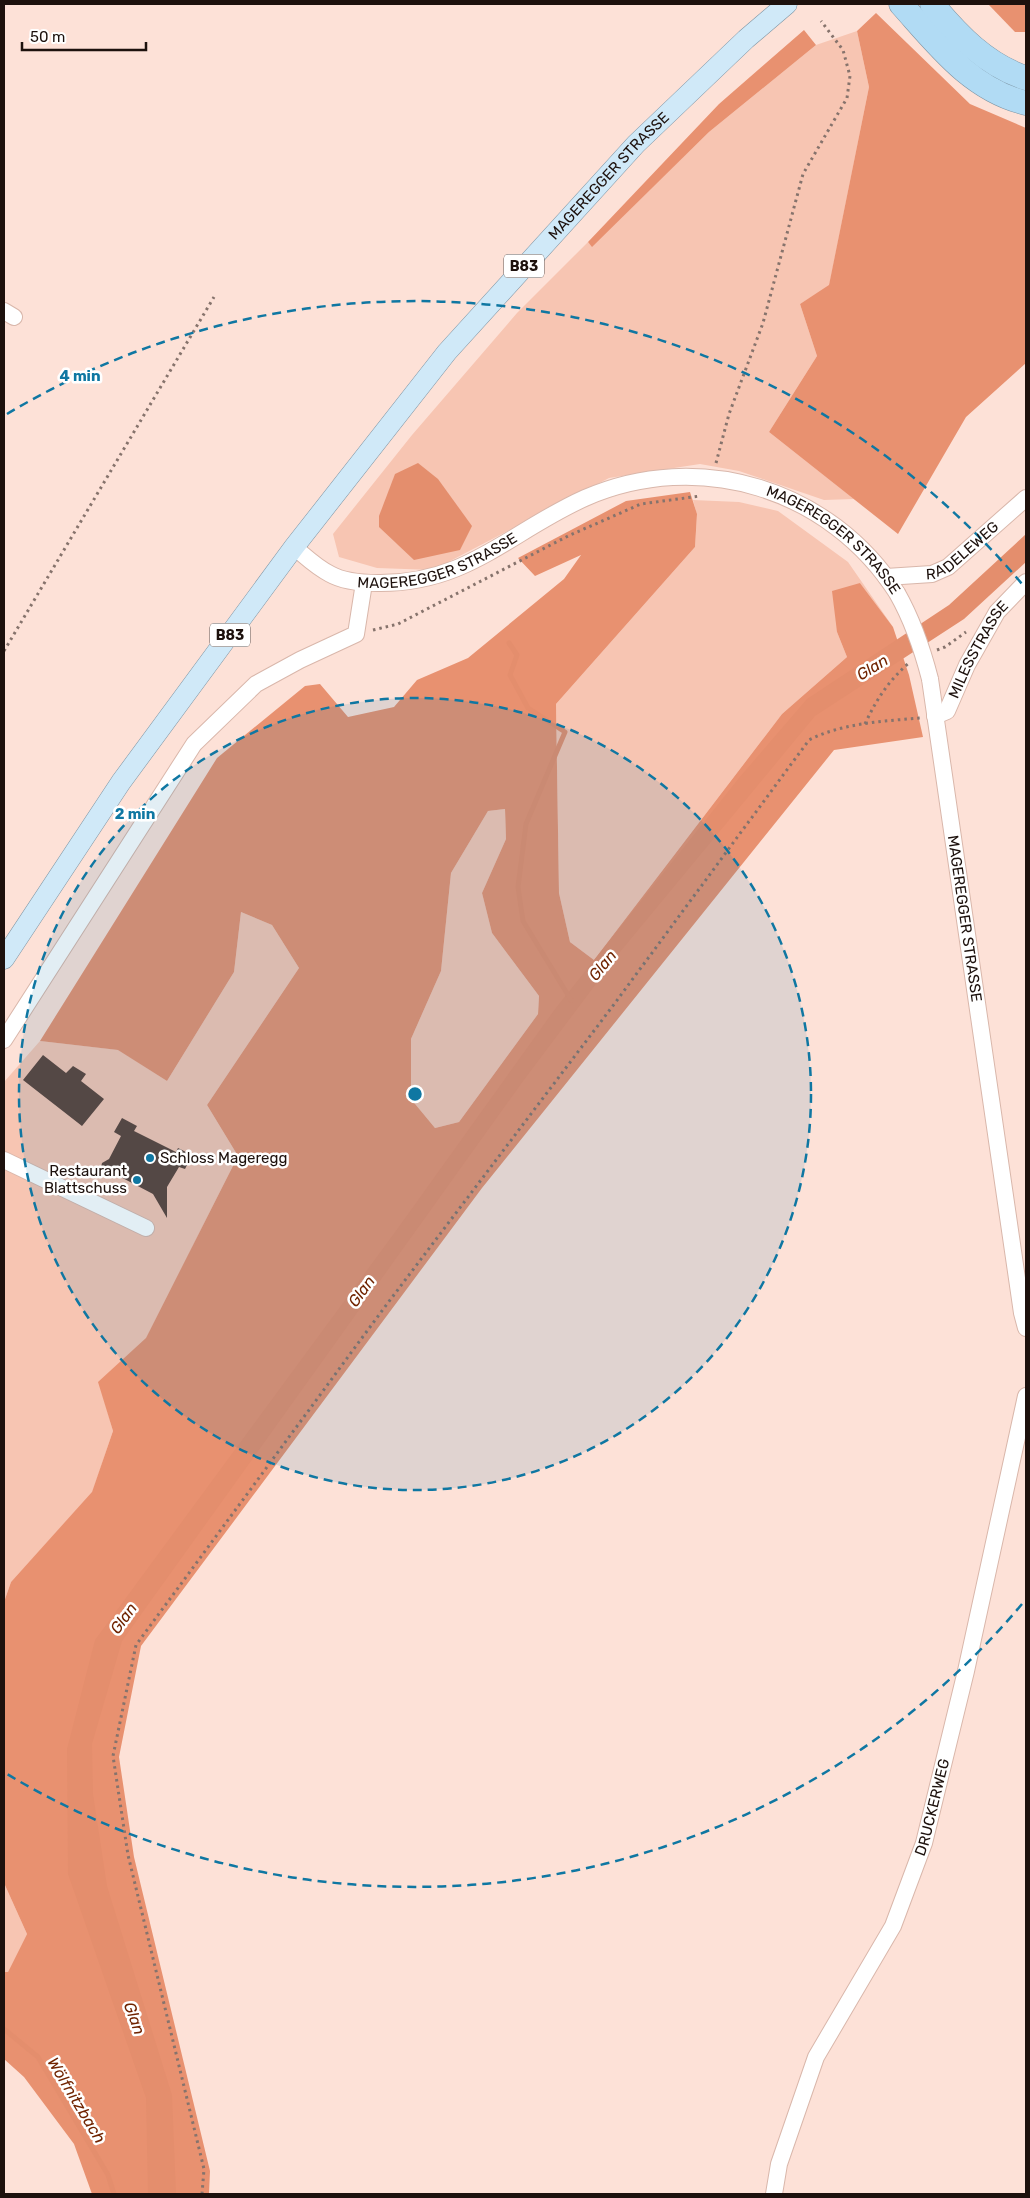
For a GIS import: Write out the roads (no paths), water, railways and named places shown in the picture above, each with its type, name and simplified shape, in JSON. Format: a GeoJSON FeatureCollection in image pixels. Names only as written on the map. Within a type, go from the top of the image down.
{"type":"FeatureCollection","features":[{"type":"Feature","properties":{"kind":"highway"},"geometry":{"type":"LineString","coordinates":[[901,4],[943,52],[972,77],[1002,95],[1026,103]]}},
{"type":"Feature","properties":{"kind":"highway"},"geometry":{"type":"LineString","coordinates":[[932,4],[976,51],[995,65],[1026,78]]}},
{"type":"Feature","properties":{"kind":"main road","name":"MAGEREGGER STRASSE"},"geometry":{"type":"LineString","coordinates":[[4,959],[121,782],[294,547],[447,352],[636,144],[732,52],[787,4]]}},
{"type":"Feature","properties":{"kind":"street","name":"MAGEREGGER STRASSE"},"geometry":{"type":"LineString","coordinates":[[294,547],[319,568],[331,575],[364,583],[411,582],[453,571],[492,552],[561,511],[604,491],[647,480],[668,478],[712,478],[757,486],[777,493],[820,515],[857,544],[886,577],[908,612],[920,642],[930,679],[929,717],[1026,1328]]}},
{"type":"Feature","properties":{"kind":"street","name":"RADELEWEG"},"geometry":{"type":"LineString","coordinates":[[886,577],[932,574],[948,567],[1026,498]]}},
{"type":"Feature","properties":{"kind":"street","name":"MILESSTRASSE"},"geometry":{"type":"LineString","coordinates":[[929,717],[947,711],[968,664],[997,612],[1026,582]]}},
{"type":"Feature","properties":{"kind":"street"},"geometry":{"type":"LineString","coordinates":[[4,1040],[194,744],[256,684],[300,660],[356,634],[364,583]]}},
{"type":"Feature","properties":{"kind":"street"},"geometry":{"type":"LineString","coordinates":[[4,1160],[146,1228]]}},
{"type":"Feature","properties":{"kind":"street","name":"DRUCKERWEG"},"geometry":{"type":"LineString","coordinates":[[774,2194],[779,2164],[816,2057],[893,1926],[924,1843],[964,1680],[1026,1396]]}},
{"type":"Feature","properties":{"kind":"water"},"geometry":{"type":"Polygon","coordinates":[[[418,463],[438,479],[472,526],[460,550],[414,560],[379,527],[379,516],[395,474],[418,463]]]}},
{"type":"Feature","properties":{"kind":"water","name":"Glan"},"geometry":{"type":"Polygon","coordinates":[[[1026,534],[1026,562],[964,619],[815,716],[620,952],[521,1084],[122,1641],[92,1744],[93,1794],[107,1886],[172,2095],[176,2194],[148,2194],[146,2098],[68,1874],[67,1749],[95,1640],[398,1228],[555,1009],[739,778],[807,699],[949,605],[1026,534]]]}},
{"type":"Feature","properties":{"kind":"waterway"},"geometry":{"type":"LineString","coordinates":[[509,643],[517,655],[510,675],[528,708],[565,732],[526,824],[518,887],[523,921],[571,1000]]}},
{"type":"Feature","properties":{"kind":"waterway","name":"Wölfnitzbach"},"geometry":{"type":"LineString","coordinates":[[4,2029],[38,2057],[108,2175],[114,2194]]}},
{"type":"Feature","properties":{"kind":"place","name":"Schloss Mageregg"},"geometry":{"type":"Point","coordinates":[150,1158]}},
{"type":"Feature","properties":{"kind":"place","name":"Restaurant Blattschuss"},"geometry":{"type":"Point","coordinates":[137,1180]}}]}
